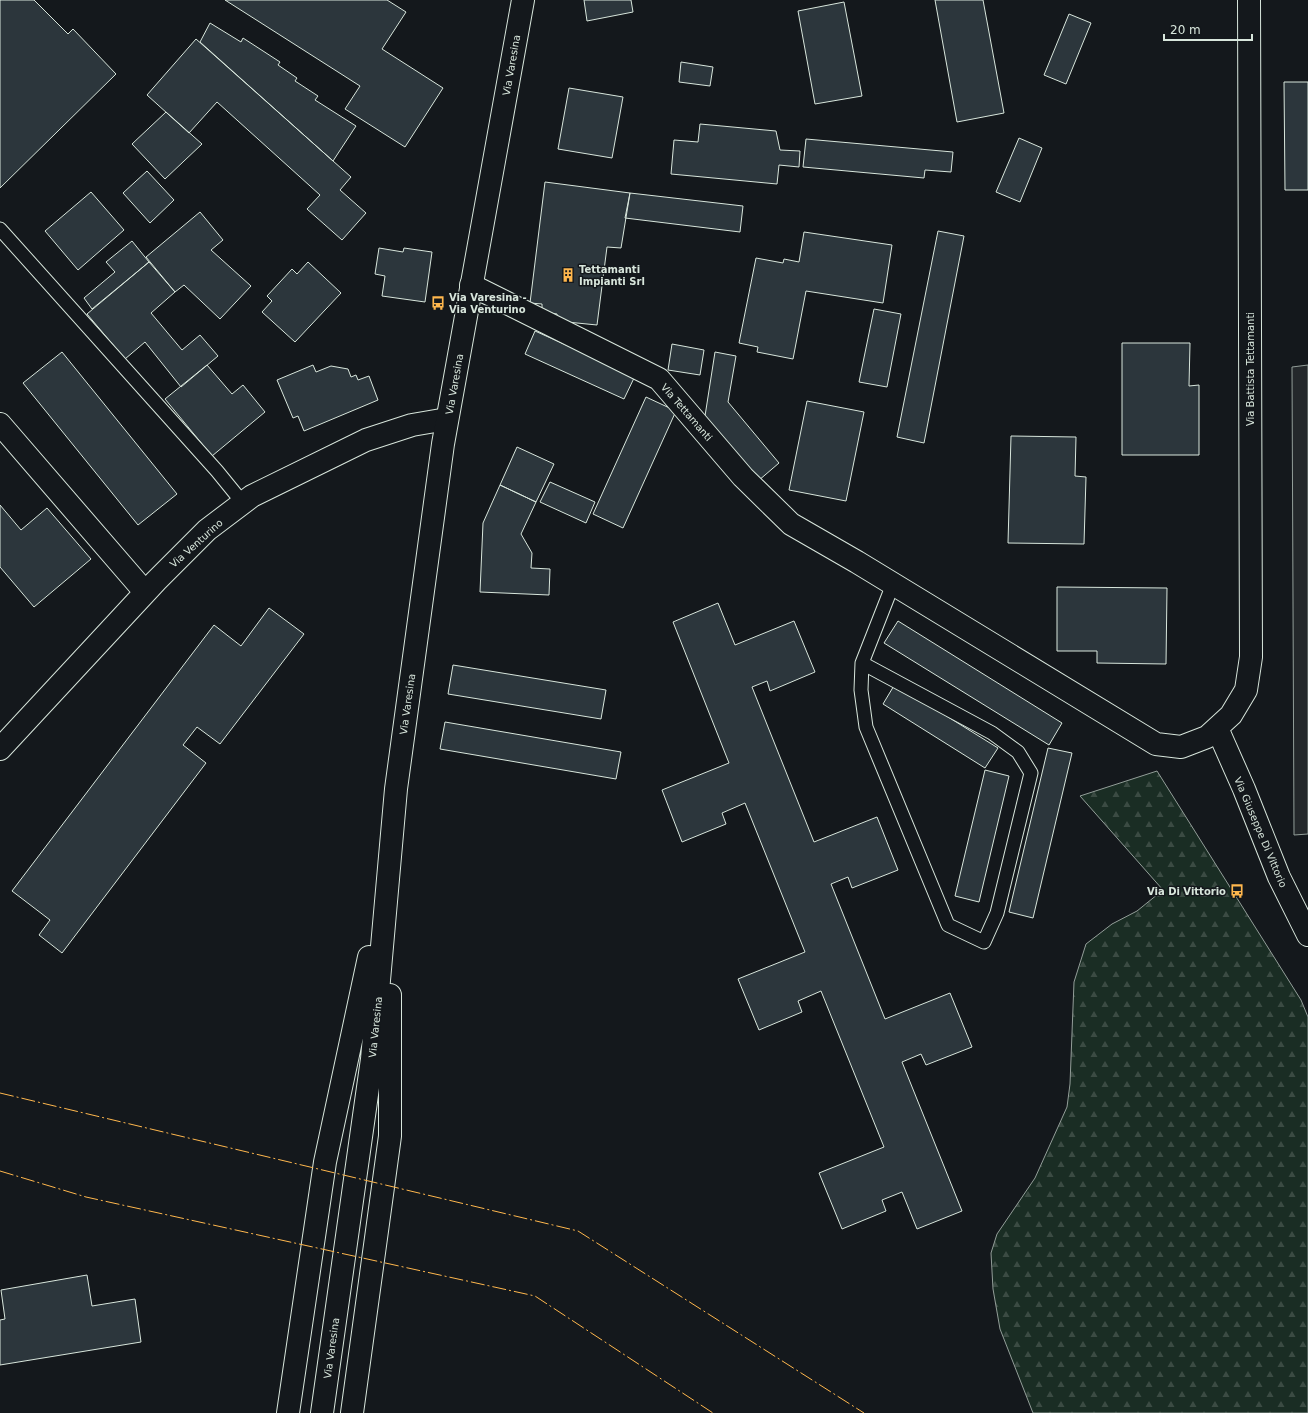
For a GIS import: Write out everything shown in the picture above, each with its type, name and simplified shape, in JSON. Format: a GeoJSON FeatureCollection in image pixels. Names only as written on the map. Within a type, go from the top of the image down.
{"type":"FeatureCollection","features":[{"type":"Feature","properties":{"kind":"street","name":"Via Varesina"},"geometry":{"type":"LineString","coordinates":[[322,1413],[372,1059],[397,781],[447,419],[522,0]]}},
{"type":"Feature","properties":{"kind":"street","name":"Via Battista Tettamanti"},"geometry":{"type":"LineString","coordinates":[[893,584],[1156,744],[1181,747],[1207,738],[1231,715],[1246,690],[1251,657],[1249,0]]}},
{"type":"Feature","properties":{"kind":"street","name":"Via Tettamanti"},"geometry":{"type":"LineString","coordinates":[[471,285],[659,379],[743,477],[791,524],[893,584]]}},
{"type":"Feature","properties":{"kind":"street","name":"Via Venturino"},"geometry":{"type":"LineString","coordinates":[[0,750],[145,592],[207,530],[242,503],[252,496],[366,440],[412,425],[447,419]]}},
{"type":"Feature","properties":{"kind":"street"},"geometry":{"type":"LineString","coordinates":[[0,424],[145,592]]}},
{"type":"Feature","properties":{"kind":"street","name":"Via Giuseppe Di Vittorio"},"geometry":{"type":"LineString","coordinates":[[1217,728],[1244,789],[1278,877],[1308,935]]}},
{"type":"Feature","properties":{"kind":"street"},"geometry":{"type":"LineString","coordinates":[[288,1413],[325,1162],[391,860]]}},
{"type":"Feature","properties":{"kind":"street"},"geometry":{"type":"LineString","coordinates":[[352,1413],[390,1136],[391,860]]}},
{"type":"Feature","properties":{"kind":"lane"},"geometry":{"type":"LineString","coordinates":[[0,229],[217,471],[242,503]]}},
{"type":"Feature","properties":{"kind":"lane"},"geometry":{"type":"LineString","coordinates":[[862,663],[992,733],[1018,752],[1031,773],[997,913],[984,942],[948,925],[866,728],[861,690],[862,663],[893,584]]}},
{"type":"Feature","properties":{"kind":"green space"},"geometry":{"type":"Polygon","coordinates":[[[1157,771],[1301,1000],[1308,1017],[1308,1413],[1033,1413],[1000,1329],[993,1289],[991,1253],[997,1234],[1035,1178],[1067,1107],[1070,1084],[1074,982],[1086,944],[1112,924],[1137,911],[1163,890],[1080,796],[1157,771]]]}},
{"type":"Feature","properties":{"kind":"shaded area"},"geometry":{"type":"Polygon","coordinates":[[[1308,365],[1308,834],[1294,835],[1292,367],[1308,365]]]}},
{"type":"Feature","properties":{"kind":"building"},"geometry":{"type":"Polygon","coordinates":[[[0,0],[34,0],[68,34],[73,29],[116,74],[0,188],[0,0]]]}},
{"type":"Feature","properties":{"kind":"building"},"geometry":{"type":"Polygon","coordinates":[[[225,0],[387,0],[406,12],[382,49],[443,88],[405,147],[345,109],[360,86],[225,0]]]}},
{"type":"Feature","properties":{"kind":"building"},"geometry":{"type":"Polygon","coordinates":[[[584,0],[631,0],[633,12],[587,21],[584,0]]]}},
{"type":"Feature","properties":{"kind":"building"},"geometry":{"type":"Polygon","coordinates":[[[935,0],[983,0],[1004,113],[957,122],[935,0]]]}},
{"type":"Feature","properties":{"kind":"building"},"geometry":{"type":"Polygon","coordinates":[[[844,2],[862,96],[815,104],[798,11],[844,2]]]}},
{"type":"Feature","properties":{"kind":"building"},"geometry":{"type":"Polygon","coordinates":[[[1069,14],[1091,23],[1066,84],[1044,75],[1069,14]]]}},
{"type":"Feature","properties":{"kind":"building"},"geometry":{"type":"Polygon","coordinates":[[[210,23],[241,42],[243,38],[280,62],[278,65],[297,78],[295,81],[318,96],[315,100],[356,126],[333,161],[200,42],[210,23]]]}},
{"type":"Feature","properties":{"kind":"building"},"geometry":{"type":"Polygon","coordinates":[[[196,39],[351,177],[340,190],[366,213],[342,240],[307,209],[320,195],[217,102],[189,133],[147,95],[196,39]]]}},
{"type":"Feature","properties":{"kind":"building"},"geometry":{"type":"Polygon","coordinates":[[[681,62],[713,67],[710,86],[679,82],[681,62]]]}},
{"type":"Feature","properties":{"kind":"building"},"geometry":{"type":"Polygon","coordinates":[[[1284,82],[1308,82],[1308,190],[1285,190],[1284,82]]]}},
{"type":"Feature","properties":{"kind":"building"},"geometry":{"type":"Polygon","coordinates":[[[569,88],[623,97],[612,158],[558,149],[569,88]]]}},
{"type":"Feature","properties":{"kind":"building"},"geometry":{"type":"Polygon","coordinates":[[[166,112],[202,144],[165,179],[132,144],[166,112]]]}},
{"type":"Feature","properties":{"kind":"building"},"geometry":{"type":"Polygon","coordinates":[[[700,124],[776,131],[780,150],[800,151],[799,167],[779,165],[777,184],[671,174],[674,140],[698,142],[700,124]]]}},
{"type":"Feature","properties":{"kind":"building"},"geometry":{"type":"Polygon","coordinates":[[[1019,138],[1042,148],[1020,202],[996,192],[1019,138]]]}},
{"type":"Feature","properties":{"kind":"building"},"geometry":{"type":"Polygon","coordinates":[[[806,139],[953,152],[951,172],[925,170],[924,178],[803,167],[806,139]]]}},
{"type":"Feature","properties":{"kind":"building"},"geometry":{"type":"Polygon","coordinates":[[[147,171],[174,200],[150,223],[123,193],[147,171]]]}},
{"type":"Feature","properties":{"kind":"building","name":"Tettamanti Impianti Srl"},"geometry":{"type":"Polygon","coordinates":[[[545,182],[630,193],[621,248],[607,247],[597,325],[557,321],[557,314],[542,312],[542,304],[530,303],[545,182]]]}},
{"type":"Feature","properties":{"kind":"building"},"geometry":{"type":"Polygon","coordinates":[[[91,192],[124,230],[78,270],[45,231],[91,192]]]}},
{"type":"Feature","properties":{"kind":"building"},"geometry":{"type":"Polygon","coordinates":[[[630,193],[743,206],[740,232],[625,218],[630,193]]]}},
{"type":"Feature","properties":{"kind":"building"},"geometry":{"type":"Polygon","coordinates":[[[200,212],[223,240],[211,250],[251,286],[220,319],[184,285],[175,292],[146,257],[200,212]]]}},
{"type":"Feature","properties":{"kind":"building"},"geometry":{"type":"Polygon","coordinates":[[[938,231],[964,236],[924,443],[897,437],[938,231]]]}},
{"type":"Feature","properties":{"kind":"building"},"geometry":{"type":"Polygon","coordinates":[[[804,232],[892,245],[883,303],[806,291],[793,359],[757,352],[758,347],[739,343],[756,258],[783,263],[784,259],[799,262],[804,232]]]}},
{"type":"Feature","properties":{"kind":"building"},"geometry":{"type":"Polygon","coordinates":[[[132,241],[149,262],[92,309],[84,298],[115,272],[106,262],[132,241]]]}},
{"type":"Feature","properties":{"kind":"building"},"geometry":{"type":"Polygon","coordinates":[[[379,248],[403,252],[404,248],[432,252],[425,302],[382,296],[385,276],[375,274],[379,248]]]}},
{"type":"Feature","properties":{"kind":"building"},"geometry":{"type":"Polygon","coordinates":[[[149,262],[175,292],[151,313],[182,350],[200,335],[218,356],[181,387],[145,342],[125,359],[87,314],[149,262]]]}},
{"type":"Feature","properties":{"kind":"building"},"geometry":{"type":"Polygon","coordinates":[[[308,262],[341,293],[295,342],[262,312],[272,301],[267,296],[292,269],[297,274],[308,262]]]}},
{"type":"Feature","properties":{"kind":"building"},"geometry":{"type":"Polygon","coordinates":[[[874,309],[901,314],[887,387],[859,382],[874,309]]]}},
{"type":"Feature","properties":{"kind":"building"},"geometry":{"type":"Polygon","coordinates":[[[535,331],[635,376],[624,399],[525,354],[535,331]]]}},
{"type":"Feature","properties":{"kind":"building"},"geometry":{"type":"Polygon","coordinates":[[[1122,343],[1190,343],[1189,386],[1199,385],[1199,455],[1122,455],[1122,343]]]}},
{"type":"Feature","properties":{"kind":"building"},"geometry":{"type":"Polygon","coordinates":[[[672,344],[704,350],[700,375],[668,370],[672,344]]]}},
{"type":"Feature","properties":{"kind":"building"},"geometry":{"type":"Polygon","coordinates":[[[62,352],[177,494],[138,525],[23,383],[62,352]]]}},
{"type":"Feature","properties":{"kind":"building"},"geometry":{"type":"Polygon","coordinates":[[[715,352],[736,356],[728,402],[779,463],[758,481],[705,416],[715,352]]]}},
{"type":"Feature","properties":{"kind":"building"},"geometry":{"type":"Polygon","coordinates":[[[207,365],[232,394],[243,385],[265,412],[212,456],[165,399],[207,365]]]}},
{"type":"Feature","properties":{"kind":"building"},"geometry":{"type":"Polygon","coordinates":[[[313,365],[316,372],[331,366],[348,369],[351,377],[356,375],[358,380],[369,376],[378,400],[304,431],[298,416],[293,418],[277,380],[313,365]]]}},
{"type":"Feature","properties":{"kind":"building"},"geometry":{"type":"Polygon","coordinates":[[[646,397],[676,411],[623,528],[593,514],[646,397]]]}},
{"type":"Feature","properties":{"kind":"building"},"geometry":{"type":"Polygon","coordinates":[[[807,401],[864,412],[846,501],[789,490],[807,401]]]}},
{"type":"Feature","properties":{"kind":"building"},"geometry":{"type":"Polygon","coordinates":[[[1011,436],[1076,437],[1075,476],[1086,477],[1084,544],[1008,543],[1011,436]]]}},
{"type":"Feature","properties":{"kind":"building"},"geometry":{"type":"Polygon","coordinates":[[[517,447],[554,464],[536,502],[500,485],[517,447]]]}},
{"type":"Feature","properties":{"kind":"building"},"geometry":{"type":"Polygon","coordinates":[[[550,482],[595,502],[586,523],[540,502],[550,482]]]}},
{"type":"Feature","properties":{"kind":"building"},"geometry":{"type":"Polygon","coordinates":[[[500,485],[536,502],[521,534],[532,553],[531,568],[550,569],[549,595],[480,592],[483,523],[500,485]]]}},
{"type":"Feature","properties":{"kind":"building"},"geometry":{"type":"Polygon","coordinates":[[[0,505],[21,530],[47,508],[91,559],[34,607],[0,567],[0,505]]]}},
{"type":"Feature","properties":{"kind":"building"},"geometry":{"type":"Polygon","coordinates":[[[1057,587],[1167,588],[1166,664],[1097,663],[1097,651],[1057,651],[1057,587]]]}},
{"type":"Feature","properties":{"kind":"building"},"geometry":{"type":"Polygon","coordinates":[[[718,603],[735,645],[794,621],[815,672],[770,691],[767,681],[752,687],[814,842],[877,817],[898,870],[852,888],[848,877],[831,884],[885,1019],[950,993],[972,1047],[926,1065],[921,1054],[902,1062],[962,1211],[917,1229],[902,1192],[882,1200],[886,1211],[842,1229],[819,1173],[884,1147],[821,991],[798,1001],[802,1012],[759,1030],[738,979],[805,952],[745,803],[722,813],[726,824],[682,842],[662,790],[729,763],[673,622],[718,603]]]}},
{"type":"Feature","properties":{"kind":"building"},"geometry":{"type":"Polygon","coordinates":[[[269,608],[304,634],[220,744],[197,727],[183,745],[206,763],[62,953],[39,935],[50,920],[12,891],[214,625],[241,646],[269,608]]]}},
{"type":"Feature","properties":{"kind":"building"},"geometry":{"type":"Polygon","coordinates":[[[898,621],[1062,723],[1049,745],[884,643],[898,621]]]}},
{"type":"Feature","properties":{"kind":"building"},"geometry":{"type":"Polygon","coordinates":[[[453,665],[606,690],[601,719],[448,694],[453,665]]]}},
{"type":"Feature","properties":{"kind":"building"},"geometry":{"type":"Polygon","coordinates":[[[895,684],[998,748],[985,768],[883,704],[895,684]]]}},
{"type":"Feature","properties":{"kind":"building"},"geometry":{"type":"Polygon","coordinates":[[[445,722],[621,752],[616,779],[440,749],[445,722]]]}},
{"type":"Feature","properties":{"kind":"building"},"geometry":{"type":"Polygon","coordinates":[[[1048,748],[1072,753],[1033,918],[1009,912],[1048,748]]]}},
{"type":"Feature","properties":{"kind":"building"},"geometry":{"type":"Polygon","coordinates":[[[985,770],[1009,776],[979,902],[955,896],[985,770]]]}},
{"type":"Feature","properties":{"kind":"building"},"geometry":{"type":"Polygon","coordinates":[[[87,1275],[92,1306],[135,1299],[141,1342],[0,1365],[0,1320],[5,1319],[1,1290],[87,1275]]]}},
{"type":"Feature","properties":{"kind":"power"},"geometry":{"type":"LineString","coordinates":[[0,1093],[578,1231],[864,1413]]}},
{"type":"Feature","properties":{"kind":"power"},"geometry":{"type":"LineString","coordinates":[[0,1171],[86,1197],[535,1296],[713,1413]]}},
{"type":"Feature","properties":{"kind":"place","name":"Tettamanti Impianti Srl"},"geometry":{"type":"Point","coordinates":[568,275]}},
{"type":"Feature","properties":{"kind":"place","name":"Via Varesina - Via Venturino"},"geometry":{"type":"Point","coordinates":[438,303]}},
{"type":"Feature","properties":{"kind":"place","name":"Via Di Vittorio"},"geometry":{"type":"Point","coordinates":[1237,891]}}]}
